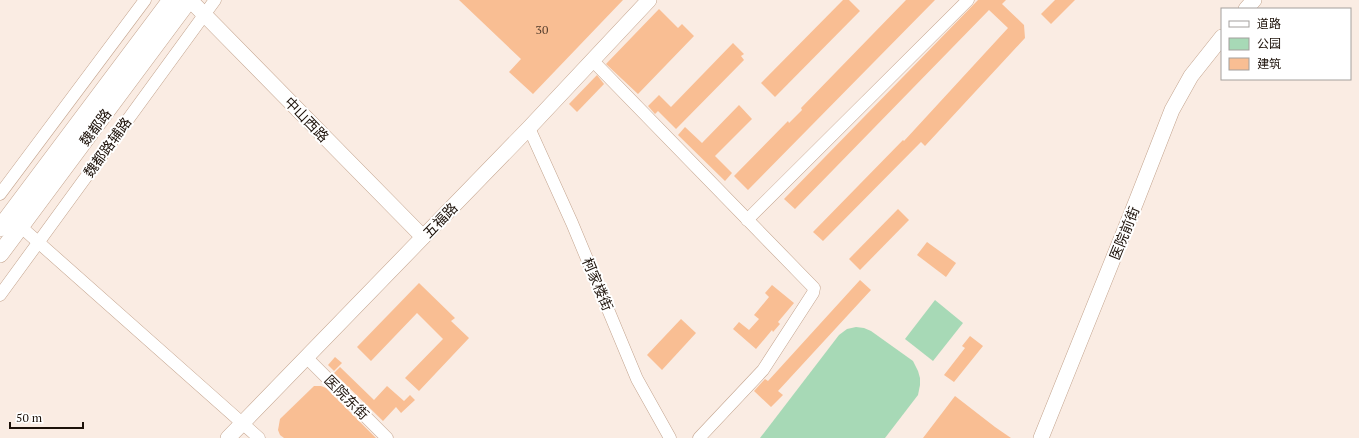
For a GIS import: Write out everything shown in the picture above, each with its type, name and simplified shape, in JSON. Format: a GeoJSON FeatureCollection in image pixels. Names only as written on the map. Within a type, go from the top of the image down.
{"type":"FeatureCollection","features":[{"type":"Feature","properties":{"kind":"main road","name":"魏都路"},"geometry":{"type":"LineString","coordinates":[[0,254],[7,222],[171,0]]}},
{"type":"Feature","properties":{"kind":"main road","name":"魏都路"},"geometry":{"type":"LineString","coordinates":[[7,222],[190,0]]}},
{"type":"Feature","properties":{"kind":"street"},"geometry":{"type":"LineString","coordinates":[[0,194],[145,0]]}},
{"type":"Feature","properties":{"kind":"street","name":"中山西路"},"geometry":{"type":"LineString","coordinates":[[190,0],[423,237]]}},
{"type":"Feature","properties":{"kind":"street","name":"魏都路辅路"},"geometry":{"type":"LineString","coordinates":[[0,295],[215,0]]}},
{"type":"Feature","properties":{"kind":"street","name":"五福路"},"geometry":{"type":"LineString","coordinates":[[228,438],[529,128],[649,0]]}},
{"type":"Feature","properties":{"kind":"street"},"geometry":{"type":"LineString","coordinates":[[747,220],[968,0]]}},
{"type":"Feature","properties":{"kind":"street"},"geometry":{"type":"LineString","coordinates":[[1247,8],[1254,0]]}},
{"type":"Feature","properties":{"kind":"street","name":"医院前街"},"geometry":{"type":"LineString","coordinates":[[1041,438],[1172,110],[1191,76],[1221,38]]}},
{"type":"Feature","properties":{"kind":"street"},"geometry":{"type":"LineString","coordinates":[[593,61],[814,288],[813,293],[763,370],[699,438]]}},
{"type":"Feature","properties":{"kind":"street","name":"柯家楼街"},"geometry":{"type":"LineString","coordinates":[[529,128],[572,223],[637,379],[670,438]]}},
{"type":"Feature","properties":{"kind":"street"},"geometry":{"type":"LineString","coordinates":[[7,222],[38,242],[243,422],[259,438]]}},
{"type":"Feature","properties":{"kind":"street","name":"医院东街"},"geometry":{"type":"LineString","coordinates":[[306,356],[387,438]]}},
{"type":"Feature","properties":{"kind":"green space"},"geometry":{"type":"Polygon","coordinates":[[[935,300],[963,323],[933,361],[905,339],[935,300]]]}},
{"type":"Feature","properties":{"kind":"green space"},"geometry":{"type":"Polygon","coordinates":[[[856,327],[871,331],[913,361],[920,378],[918,395],[885,438],[760,438],[839,335],[847,329],[856,327]]]}},
{"type":"Feature","properties":{"kind":"building"},"geometry":{"type":"Polygon","coordinates":[[[459,0],[623,0],[533,94],[509,72],[521,59],[459,0]]]}},
{"type":"Feature","properties":{"kind":"building"},"geometry":{"type":"Polygon","coordinates":[[[843,0],[849,0],[860,11],[775,97],[761,83],[843,0]]]}},
{"type":"Feature","properties":{"kind":"building"},"geometry":{"type":"Polygon","coordinates":[[[906,0],[935,0],[748,190],[734,176],[788,121],[789,123],[802,110],[801,108],[906,0]]]}},
{"type":"Feature","properties":{"kind":"building"},"geometry":{"type":"Polygon","coordinates":[[[978,0],[1006,0],[1002,4],[1024,25],[1025,38],[925,146],[921,142],[823,241],[813,232],[903,140],[904,141],[1008,28],[989,10],[795,209],[784,199],[978,0]]]}},
{"type":"Feature","properties":{"kind":"building"},"geometry":{"type":"Polygon","coordinates":[[[1055,0],[1075,0],[1051,24],[1041,14],[1055,0]]]}},
{"type":"Feature","properties":{"kind":"building"},"geometry":{"type":"Polygon","coordinates":[[[659,9],[678,28],[682,24],[694,36],[638,94],[606,64],[659,9]]]}},
{"type":"Feature","properties":{"kind":"building"},"geometry":{"type":"Polygon","coordinates":[[[733,43],[744,54],[741,56],[744,60],[676,129],[658,111],[655,114],[648,106],[659,95],[671,107],[733,43]]]}},
{"type":"Feature","properties":{"kind":"building"},"geometry":{"type":"Polygon","coordinates":[[[597,75],[604,84],[577,112],[569,104],[597,75]]]}},
{"type":"Feature","properties":{"kind":"building"},"geometry":{"type":"Polygon","coordinates":[[[739,105],[752,119],[715,156],[732,173],[725,181],[678,135],[685,127],[702,143],[739,105]]]}},
{"type":"Feature","properties":{"kind":"building"},"geometry":{"type":"Polygon","coordinates":[[[898,209],[909,220],[860,270],[849,259],[898,209]]]}},
{"type":"Feature","properties":{"kind":"building"},"geometry":{"type":"Polygon","coordinates":[[[927,242],[956,263],[946,277],[917,255],[927,242]]]}},
{"type":"Feature","properties":{"kind":"building"},"geometry":{"type":"Polygon","coordinates":[[[860,280],[871,290],[778,391],[783,395],[771,407],[754,391],[765,379],[768,381],[860,280]]]}},
{"type":"Feature","properties":{"kind":"building"},"geometry":{"type":"Polygon","coordinates":[[[419,283],[455,318],[451,321],[469,338],[419,391],[405,378],[443,339],[417,313],[371,361],[357,347],[419,283]]]}},
{"type":"Feature","properties":{"kind":"building"},"geometry":{"type":"Polygon","coordinates":[[[772,285],[794,303],[778,322],[780,324],[773,332],[772,330],[756,349],[733,329],[739,322],[749,330],[759,319],[754,315],[769,297],[765,293],[772,285]]]}},
{"type":"Feature","properties":{"kind":"building"},"geometry":{"type":"Polygon","coordinates":[[[681,319],[696,333],[662,370],[647,355],[681,319]]]}},
{"type":"Feature","properties":{"kind":"building"},"geometry":{"type":"Polygon","coordinates":[[[970,336],[983,346],[954,382],[944,375],[965,348],[962,346],[970,336]]]}},
{"type":"Feature","properties":{"kind":"building"},"geometry":{"type":"Polygon","coordinates":[[[335,357],[342,363],[334,371],[328,365],[335,357]]]}},
{"type":"Feature","properties":{"kind":"building"},"geometry":{"type":"Polygon","coordinates":[[[340,367],[374,400],[387,386],[404,401],[410,395],[415,400],[401,413],[396,407],[383,421],[334,373],[340,367]]]}},
{"type":"Feature","properties":{"kind":"building"},"geometry":{"type":"Polygon","coordinates":[[[314,386],[326,388],[376,438],[284,438],[280,435],[278,430],[280,419],[314,386]]]}},
{"type":"Feature","properties":{"kind":"building"},"geometry":{"type":"Polygon","coordinates":[[[955,396],[995,427],[1011,438],[923,438],[955,396]]]}}]}
